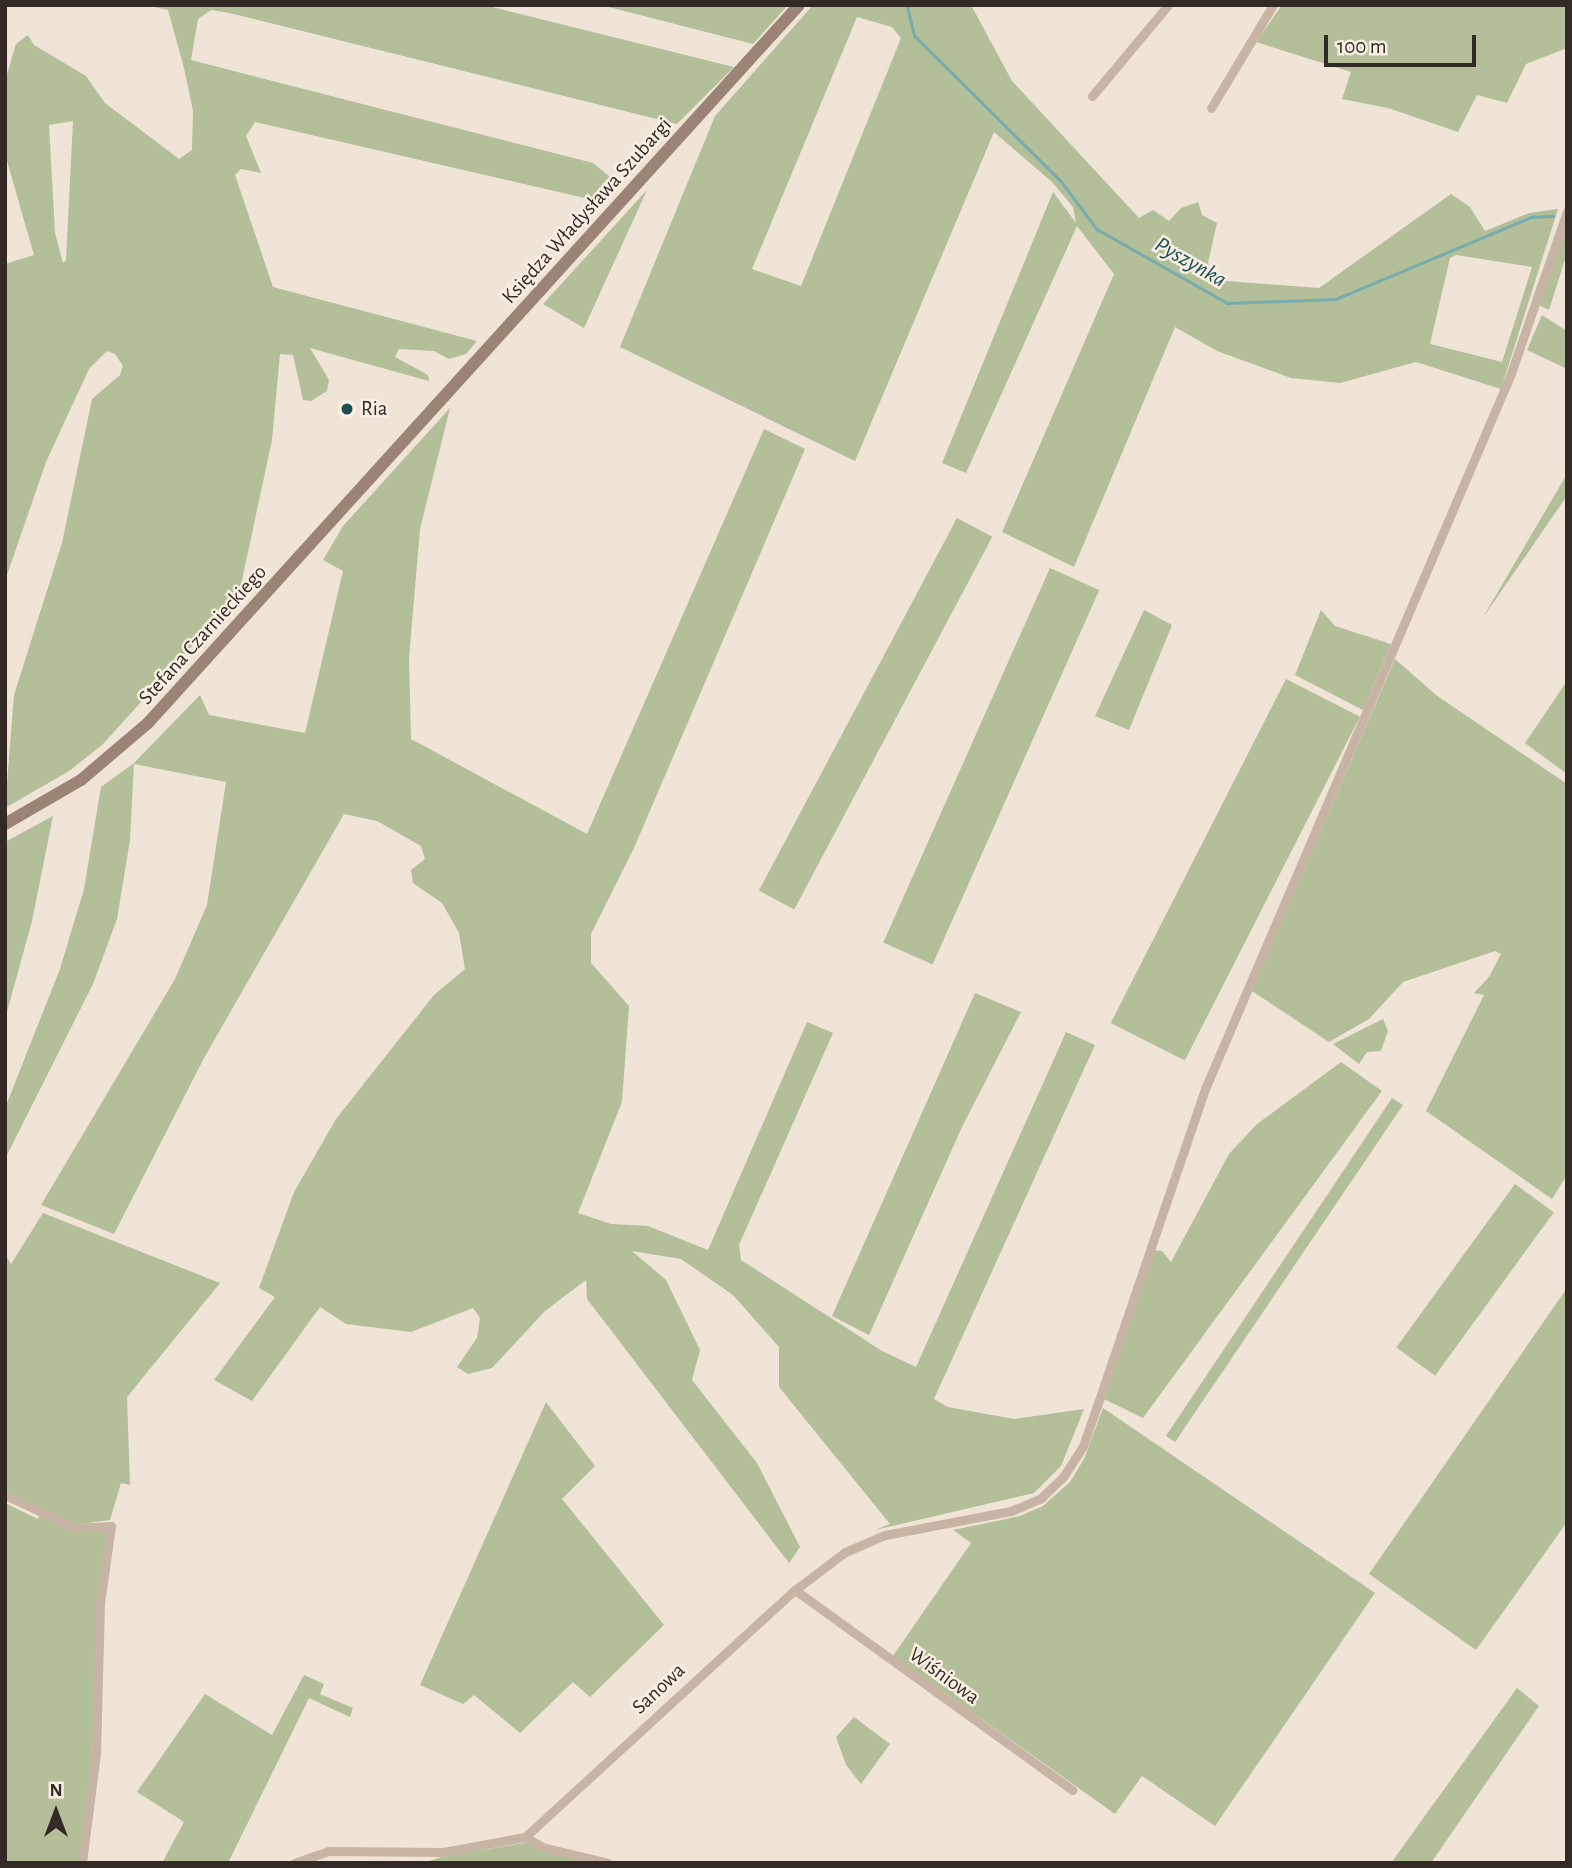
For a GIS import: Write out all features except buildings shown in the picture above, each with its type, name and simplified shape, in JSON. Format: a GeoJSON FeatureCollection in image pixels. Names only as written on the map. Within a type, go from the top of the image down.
{"type":"FeatureCollection","features":[{"type":"Feature","properties":{"kind":"street","name":"Księdza Władysława Szubargi"},"geometry":{"type":"LineString","coordinates":[[404,442],[799,5]]}},
{"type":"Feature","properties":{"kind":"street"},"geometry":{"type":"LineString","coordinates":[[1092,96],[1168,5]]}},
{"type":"Feature","properties":{"kind":"street"},"geometry":{"type":"LineString","coordinates":[[1211,108],[1273,5]]}},
{"type":"Feature","properties":{"kind":"street","name":"Sanowa"},"geometry":{"type":"LineString","coordinates":[[525,1837],[795,1590],[862,1544],[1011,1511],[1041,1498],[1063,1477],[1083,1446],[1205,1089],[1510,376],[1567,211]]}},
{"type":"Feature","properties":{"kind":"street","name":"Stefana Czarnieckiego"},"geometry":{"type":"LineString","coordinates":[[5,824],[81,780],[148,723],[404,442]]}},
{"type":"Feature","properties":{"kind":"street"},"geometry":{"type":"LineString","coordinates":[[5,1495],[75,1528],[111,1526],[100,1603],[96,1753],[82,1863]]}},
{"type":"Feature","properties":{"kind":"street","name":"Wiśniowa"},"geometry":{"type":"LineString","coordinates":[[795,1590],[1072,1790]]}},
{"type":"Feature","properties":{"kind":"street"},"geometry":{"type":"LineString","coordinates":[[294,1863],[328,1851],[443,1852],[525,1837],[542,1847],[608,1863]]}},
{"type":"Feature","properties":{"kind":"green space"},"geometry":{"type":"Polygon","coordinates":[[[146,5],[484,5],[734,67],[677,124],[230,13],[211,10],[198,19],[191,60],[593,163],[617,183],[602,202],[255,122],[246,136],[261,173],[241,169],[235,175],[273,287],[477,341],[466,354],[449,359],[434,351],[399,349],[395,357],[428,375],[429,381],[310,348],[329,380],[327,391],[311,401],[303,400],[293,355],[280,354],[272,440],[239,594],[102,745],[69,771],[5,808],[14,695],[62,543],[92,399],[120,375],[123,366],[115,354],[107,351],[89,369],[46,462],[5,581],[5,264],[34,255],[5,154],[5,81],[16,44],[28,35],[34,45],[86,76],[105,103],[179,159],[192,150],[193,111],[168,10],[146,5]],[[73,121],[49,125],[55,233],[63,263],[66,260],[73,121]]]}},
{"type":"Feature","properties":{"kind":"green space"},"geometry":{"type":"Polygon","coordinates":[[[601,5],[788,5],[753,44],[601,5]]]}},
{"type":"Feature","properties":{"kind":"green space"},"geometry":{"type":"Polygon","coordinates":[[[813,5],[971,5],[1012,81],[1139,218],[1153,210],[1169,221],[1181,208],[1198,202],[1202,215],[1217,223],[1208,263],[1210,272],[1226,281],[1319,288],[1451,194],[1470,207],[1485,231],[1529,213],[1558,209],[1501,389],[1416,362],[1340,383],[1291,378],[1217,351],[1175,327],[1074,567],[1002,532],[1114,274],[1077,226],[966,473],[942,463],[1053,192],[1076,223],[1073,207],[1052,182],[994,132],[855,461],[620,347],[715,116],[813,5]],[[857,17],[752,269],[801,286],[901,38],[892,27],[857,17]],[[1456,255],[1450,258],[1430,344],[1502,362],[1532,267],[1456,255]]]}},
{"type":"Feature","properties":{"kind":"green space"},"geometry":{"type":"Polygon","coordinates":[[[1282,5],[1567,5],[1567,48],[1526,64],[1507,103],[1477,95],[1458,132],[1388,108],[1342,99],[1351,72],[1256,42],[1282,5]]]}},
{"type":"Feature","properties":{"kind":"green space"},"geometry":{"type":"Polygon","coordinates":[[[647,190],[584,328],[543,304],[647,190]]]}},
{"type":"Feature","properties":{"kind":"green space"},"geometry":{"type":"Polygon","coordinates":[[[1567,226],[1567,253],[1549,310],[1539,305],[1567,226]]]}},
{"type":"Feature","properties":{"kind":"green space"},"geometry":{"type":"Polygon","coordinates":[[[1542,315],[1567,331],[1567,369],[1527,350],[1542,315]]]}},
{"type":"Feature","properties":{"kind":"green space"},"geometry":{"type":"Polygon","coordinates":[[[450,408],[420,529],[409,658],[411,739],[587,834],[764,429],[805,449],[634,848],[591,934],[591,963],[629,1006],[622,1102],[578,1213],[611,1224],[648,1226],[708,1250],[807,1022],[833,1033],[739,1245],[741,1260],[882,1351],[916,1367],[1066,1032],[1095,1045],[934,1399],[948,1407],[1014,1419],[1084,1409],[1061,1466],[1034,1493],[875,1530],[890,1524],[779,1387],[779,1347],[733,1295],[681,1259],[632,1251],[666,1280],[700,1350],[692,1380],[757,1463],[800,1547],[789,1563],[587,1299],[586,1280],[545,1311],[492,1368],[468,1374],[457,1367],[477,1338],[480,1318],[473,1308],[411,1332],[346,1324],[320,1307],[252,1401],[214,1380],[275,1297],[259,1288],[294,1192],[336,1119],[434,995],[465,969],[459,933],[442,903],[413,883],[411,870],[425,859],[421,846],[377,821],[344,814],[204,1058],[114,1234],[41,1205],[175,979],[207,905],[226,782],[134,764],[130,840],[117,919],[93,984],[5,1159],[5,1108],[60,969],[84,889],[101,787],[134,763],[200,695],[209,715],[305,733],[343,571],[323,560],[343,526],[450,408]]]}},
{"type":"Feature","properties":{"kind":"green space"},"geometry":{"type":"Polygon","coordinates":[[[1567,474],[1567,496],[1482,619],[1567,474]]]}},
{"type":"Feature","properties":{"kind":"green space"},"geometry":{"type":"Polygon","coordinates":[[[957,518],[992,537],[794,909],[759,891],[957,518]]]}},
{"type":"Feature","properties":{"kind":"green space"},"geometry":{"type":"Polygon","coordinates":[[[1050,568],[1099,590],[933,965],[883,943],[1050,568]]]}},
{"type":"Feature","properties":{"kind":"green space"},"geometry":{"type":"Polygon","coordinates":[[[1144,610],[1172,625],[1129,730],[1095,716],[1144,610]]]}},
{"type":"Feature","properties":{"kind":"green space"},"geometry":{"type":"Polygon","coordinates":[[[1321,610],[1335,626],[1391,644],[1363,710],[1295,675],[1321,610]]]}},
{"type":"Feature","properties":{"kind":"green space"},"geometry":{"type":"Polygon","coordinates":[[[1395,659],[1436,695],[1567,784],[1567,1175],[1552,1199],[1426,1111],[1484,995],[1474,993],[1489,977],[1501,954],[1495,951],[1403,982],[1369,1019],[1329,1042],[1252,991],[1395,659]]]}},
{"type":"Feature","properties":{"kind":"green space"},"geometry":{"type":"Polygon","coordinates":[[[1286,679],[1360,717],[1185,1061],[1111,1023],[1286,679]]]}},
{"type":"Feature","properties":{"kind":"green space"},"geometry":{"type":"Polygon","coordinates":[[[1567,681],[1567,774],[1525,743],[1567,681]]]}},
{"type":"Feature","properties":{"kind":"green space"},"geometry":{"type":"Polygon","coordinates":[[[53,816],[32,921],[5,1019],[5,842],[53,816]]]}},
{"type":"Feature","properties":{"kind":"green space"},"geometry":{"type":"Polygon","coordinates":[[[975,993],[1021,1012],[962,1127],[869,1335],[832,1316],[975,993]]]}},
{"type":"Feature","properties":{"kind":"green space"},"geometry":{"type":"Polygon","coordinates":[[[1383,1019],[1388,1031],[1381,1051],[1367,1052],[1359,1064],[1333,1044],[1383,1019]]]}},
{"type":"Feature","properties":{"kind":"green space"},"geometry":{"type":"Polygon","coordinates":[[[1341,1062],[1382,1091],[1143,1418],[1104,1399],[1153,1250],[1162,1251],[1171,1262],[1229,1154],[1257,1124],[1341,1062]]]}},
{"type":"Feature","properties":{"kind":"green space"},"geometry":{"type":"Polygon","coordinates":[[[1392,1098],[1403,1105],[1175,1442],[1166,1436],[1392,1098]]]}},
{"type":"Feature","properties":{"kind":"green space"},"geometry":{"type":"Polygon","coordinates":[[[1515,1184],[1554,1212],[1435,1376],[1396,1347],[1515,1184]]]}},
{"type":"Feature","properties":{"kind":"green space"},"geometry":{"type":"Polygon","coordinates":[[[43,1213],[220,1283],[127,1397],[130,1485],[121,1483],[110,1520],[80,1524],[106,1530],[92,1755],[79,1863],[5,1863],[5,1503],[38,1519],[42,1509],[5,1492],[5,1253],[11,1264],[43,1213]]]}},
{"type":"Feature","properties":{"kind":"green space"},"geometry":{"type":"Polygon","coordinates":[[[1567,1288],[1567,1522],[1476,1650],[1369,1574],[1567,1288]]]}},
{"type":"Feature","properties":{"kind":"green space"},"geometry":{"type":"Polygon","coordinates":[[[546,1402],[595,1466],[562,1499],[664,1625],[590,1697],[573,1682],[520,1733],[474,1695],[463,1704],[420,1685],[546,1402]]]}},
{"type":"Feature","properties":{"kind":"green space"},"geometry":{"type":"Polygon","coordinates":[[[1103,1408],[1375,1593],[1215,1826],[1142,1776],[1115,1814],[893,1656],[971,1543],[953,1530],[1020,1516],[1043,1506],[1070,1482],[1084,1459],[1103,1408]]]}},
{"type":"Feature","properties":{"kind":"green space"},"geometry":{"type":"Polygon","coordinates":[[[304,1675],[324,1684],[320,1694],[353,1708],[350,1717],[309,1698],[228,1863],[162,1863],[184,1822],[137,1792],[205,1694],[272,1735],[304,1675]]]}},
{"type":"Feature","properties":{"kind":"green space"},"geometry":{"type":"Polygon","coordinates":[[[1517,1688],[1539,1706],[1431,1863],[1391,1863],[1517,1688]]]}},
{"type":"Feature","properties":{"kind":"green space"},"geometry":{"type":"Polygon","coordinates":[[[854,1717],[890,1744],[861,1784],[846,1765],[836,1737],[854,1717]]]}},
{"type":"Feature","properties":{"kind":"green space"},"geometry":{"type":"Polygon","coordinates":[[[530,1842],[601,1863],[423,1863],[445,1856],[530,1842]]]}},
{"type":"Feature","properties":{"kind":"waterway","name":"Pyszynka"},"geometry":{"type":"LineString","coordinates":[[907,5],[915,36],[1061,181],[1097,229],[1227,303],[1336,299],[1531,217],[1553,216]]}},
{"type":"Feature","properties":{"kind":"place","name":"Ria"},"geometry":{"type":"Point","coordinates":[347,409]}}]}
